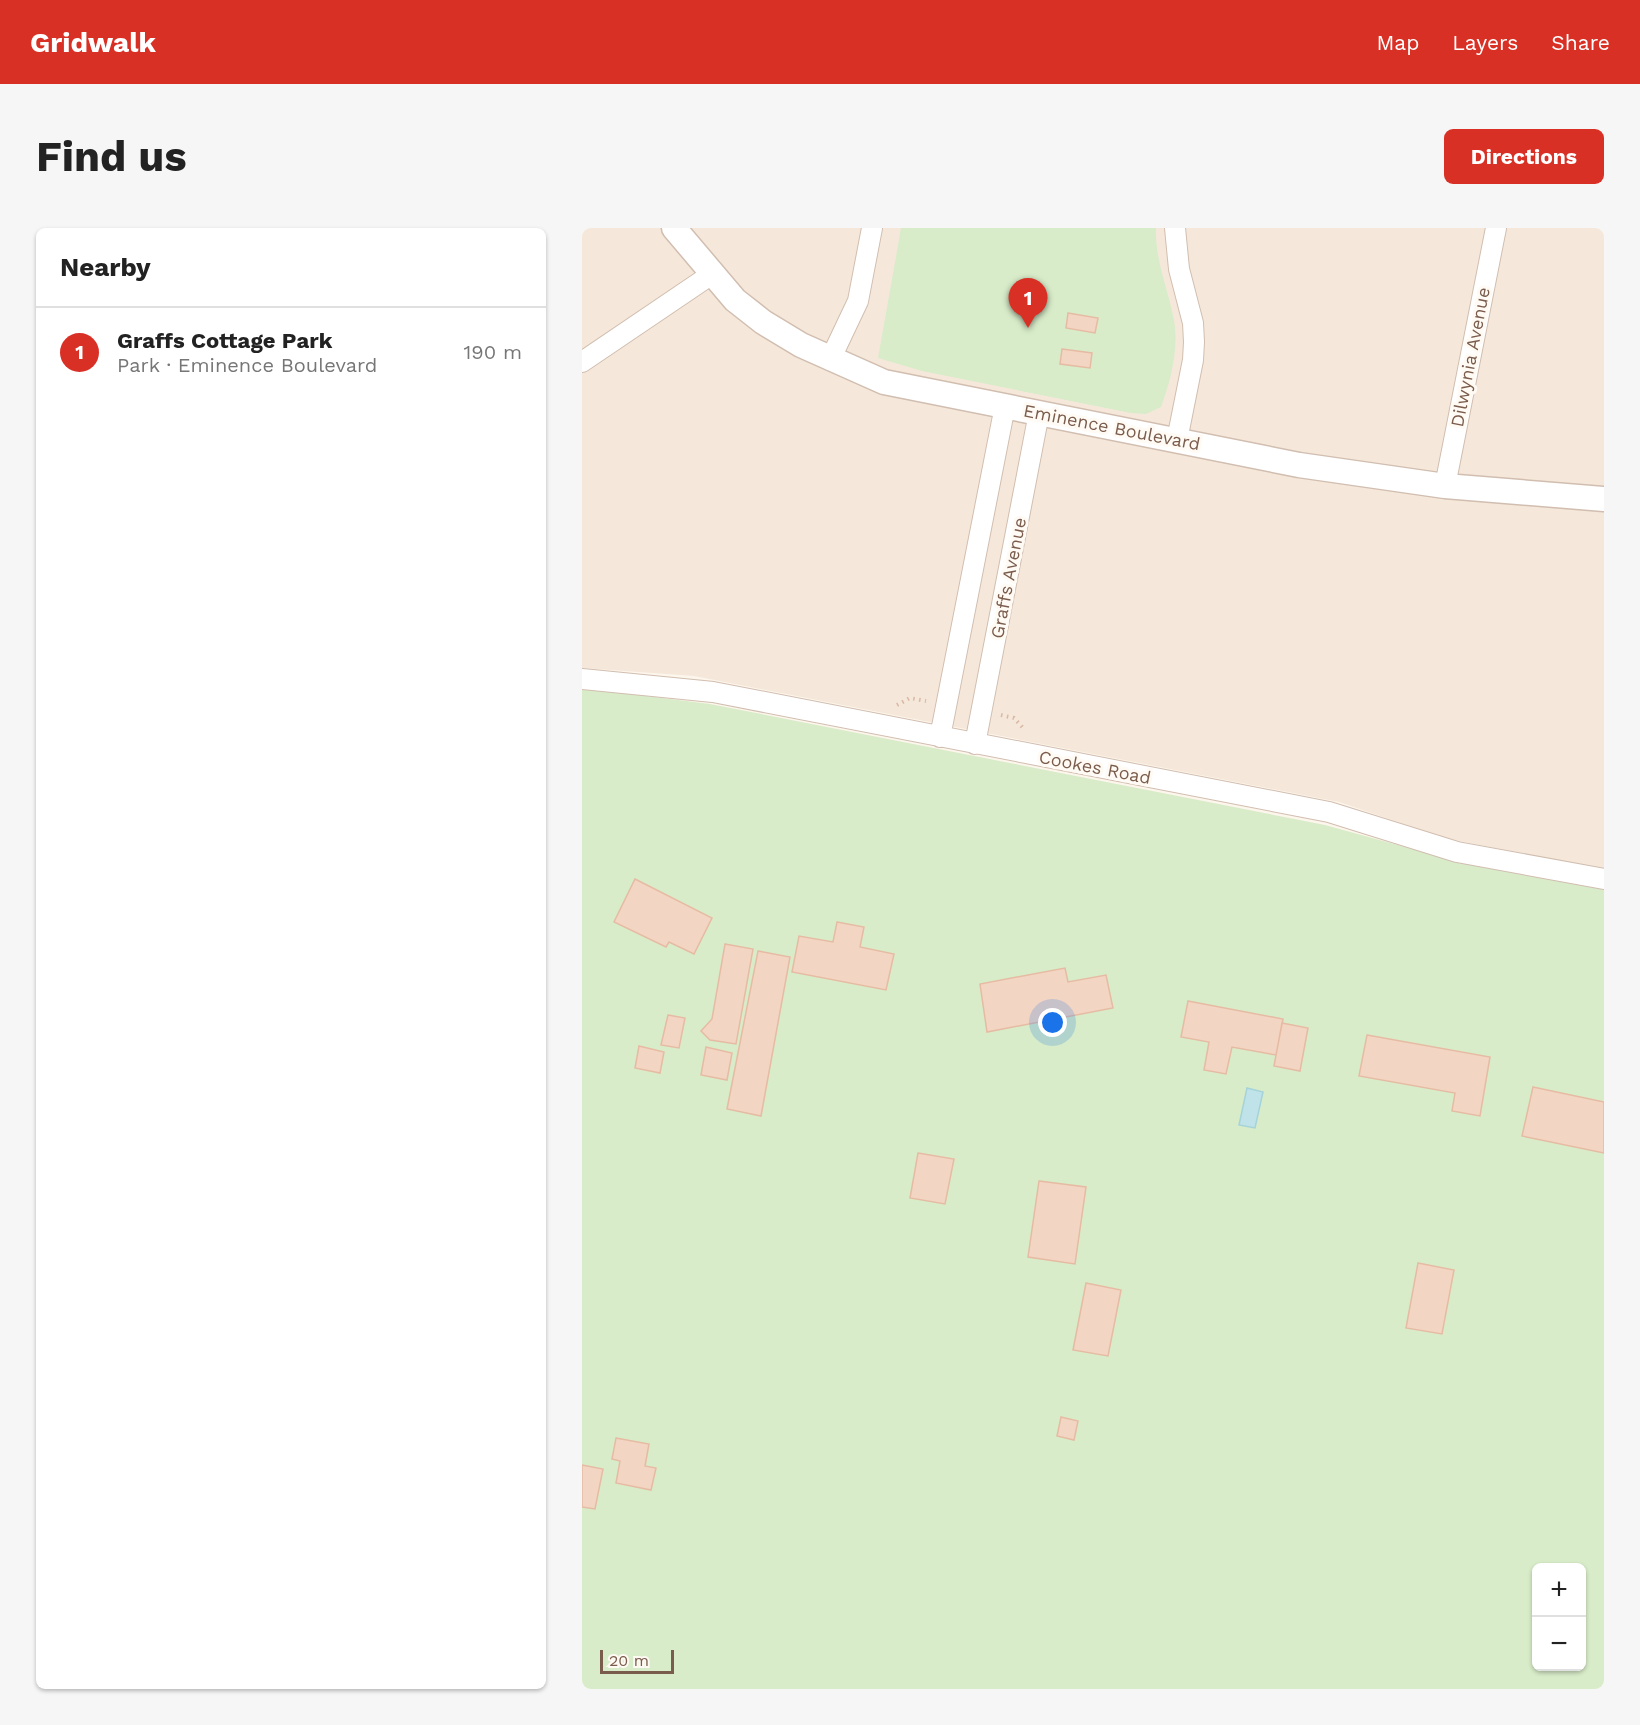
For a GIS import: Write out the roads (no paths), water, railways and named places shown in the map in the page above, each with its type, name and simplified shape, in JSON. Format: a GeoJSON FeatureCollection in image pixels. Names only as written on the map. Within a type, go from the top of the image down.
{"type":"FeatureCollection","features":[{"type":"Feature","properties":{"kind":"street","name":"Eminence Boulevard"},"geometry":{"type":"LineString","coordinates":[[674,228],[735,300],[763,322],[830,360],[865,375],[904,387],[1299,465],[1445,486],[1604,499]]}},
{"type":"Feature","properties":{"kind":"street"},"geometry":{"type":"LineString","coordinates":[[830,360],[858,301],[872,228]]}},
{"type":"Feature","properties":{"kind":"street"},"geometry":{"type":"LineString","coordinates":[[1175,228],[1179,269],[1193,323],[1194,342],[1193,360],[1177,440]]}},
{"type":"Feature","properties":{"kind":"street","name":"Dilwynia Avenue"},"geometry":{"type":"LineString","coordinates":[[1445,486],[1496,228]]}},
{"type":"Feature","properties":{"kind":"street"},"geometry":{"type":"LineString","coordinates":[[582,363],[712,274]]}},
{"type":"Feature","properties":{"kind":"street","name":"Graffs Avenue"},"geometry":{"type":"LineString","coordinates":[[940,737],[1005,406]]}},
{"type":"Feature","properties":{"kind":"street","name":"Graffs Avenue"},"geometry":{"type":"LineString","coordinates":[[975,744],[1039,412]]}},
{"type":"Feature","properties":{"kind":"street","name":"Cookes Road"},"geometry":{"type":"LineString","coordinates":[[582,679],[713,692],[1336,814],[1428,845],[1604,879]]}},
{"type":"Feature","properties":{"kind":"water"},"geometry":{"type":"Polygon","coordinates":[[[1247,1088],[1263,1092],[1255,1128],[1239,1125],[1247,1088]]]}},
{"type":"Feature","properties":{"kind":"place","name":"Graffs Cottage Park"},"geometry":{"type":"Point","coordinates":[1028,328]}}]}
